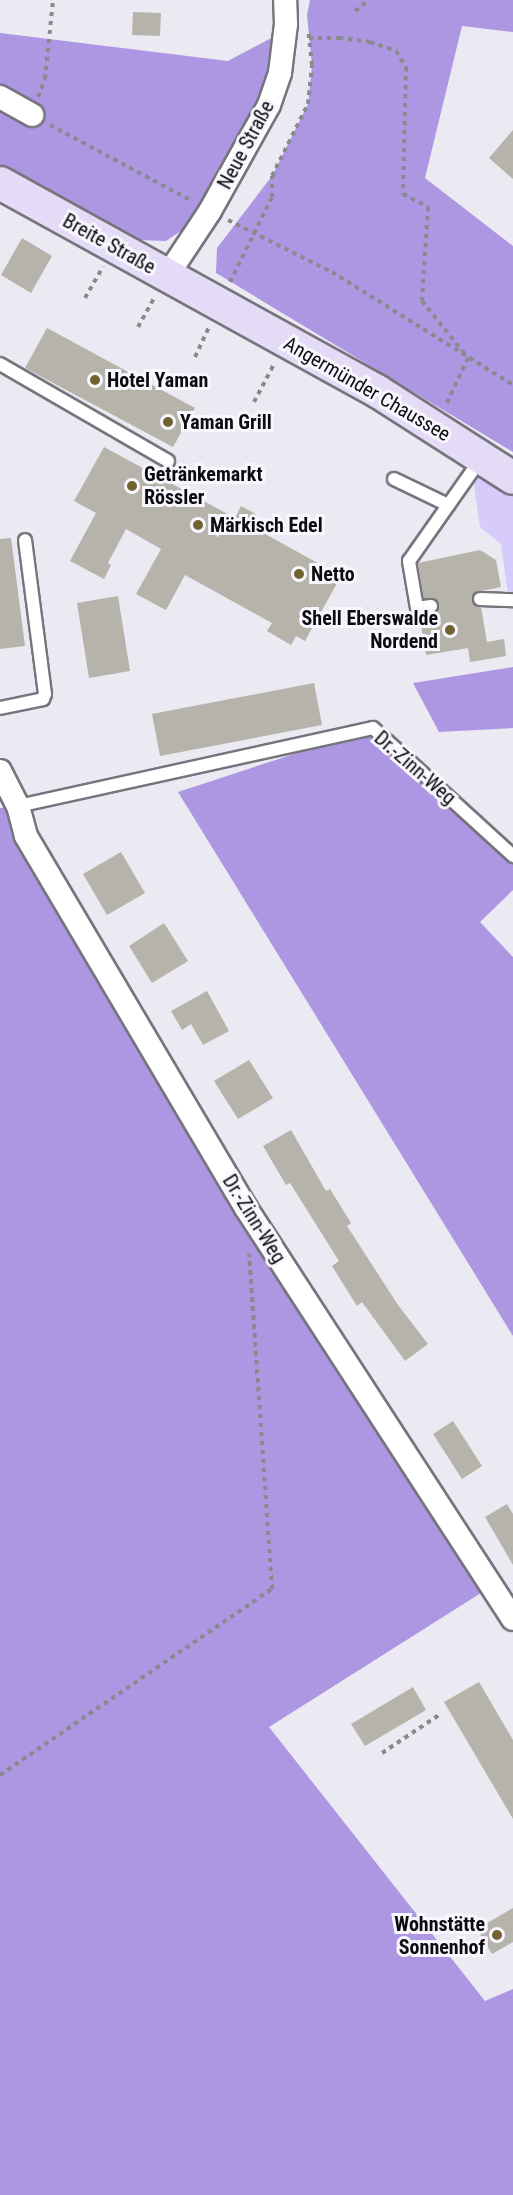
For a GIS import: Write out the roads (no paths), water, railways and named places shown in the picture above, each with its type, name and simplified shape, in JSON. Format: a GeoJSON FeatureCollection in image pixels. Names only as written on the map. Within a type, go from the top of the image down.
{"type":"FeatureCollection","features":[{"type":"Feature","properties":{"kind":"main road","name":"Breite Straße"},"geometry":{"type":"LineString","coordinates":[[0,183],[162,285],[219,305]]}},
{"type":"Feature","properties":{"kind":"main road","name":"Angermünder Chaussee"},"geometry":{"type":"LineString","coordinates":[[219,305],[377,391],[483,456],[513,478]]}},
{"type":"Feature","properties":{"kind":"street","name":"Neue Straße"},"geometry":{"type":"LineString","coordinates":[[162,285],[210,211],[269,105],[280,73],[286,24],[285,0]]}},
{"type":"Feature","properties":{"kind":"street"},"geometry":{"type":"LineString","coordinates":[[0,97],[32,115]]}},
{"type":"Feature","properties":{"kind":"street","name":"Dr.-Zinn-Weg"},"geometry":{"type":"LineString","coordinates":[[0,771],[18,806],[26,836],[246,1208],[513,1619]]}},
{"type":"Feature","properties":{"kind":"lane"},"geometry":{"type":"LineString","coordinates":[[0,364],[168,461]]}},
{"type":"Feature","properties":{"kind":"lane"},"geometry":{"type":"LineString","coordinates":[[431,606],[417,608],[409,561],[483,456]]}},
{"type":"Feature","properties":{"kind":"lane"},"geometry":{"type":"LineString","coordinates":[[394,479],[448,505]]}},
{"type":"Feature","properties":{"kind":"lane"},"geometry":{"type":"LineString","coordinates":[[0,708],[42,699],[45,694],[25,540]]}},
{"type":"Feature","properties":{"kind":"lane"},"geometry":{"type":"LineString","coordinates":[[480,599],[513,600]]}},
{"type":"Feature","properties":{"kind":"lane","name":"Dr.-Zinn-Weg"},"geometry":{"type":"LineString","coordinates":[[18,806],[374,729],[513,856]]}},
{"type":"Feature","properties":{"kind":"place","name":"Hotel Yaman"},"geometry":{"type":"Point","coordinates":[95,380]}},
{"type":"Feature","properties":{"kind":"place","name":"Yaman Grill"},"geometry":{"type":"Point","coordinates":[168,422]}},
{"type":"Feature","properties":{"kind":"place","name":"Getränkemarkt Rössler"},"geometry":{"type":"Point","coordinates":[132,486]}},
{"type":"Feature","properties":{"kind":"place","name":"Märkisch Edel"},"geometry":{"type":"Point","coordinates":[198,525]}},
{"type":"Feature","properties":{"kind":"place","name":"Netto"},"geometry":{"type":"Point","coordinates":[299,574]}},
{"type":"Feature","properties":{"kind":"place","name":"Shell Eberswalde Nordend"},"geometry":{"type":"Point","coordinates":[450,630]}},
{"type":"Feature","properties":{"kind":"place","name":"Wohnstätte Sonnenhof"},"geometry":{"type":"Point","coordinates":[497,1935]}}]}
